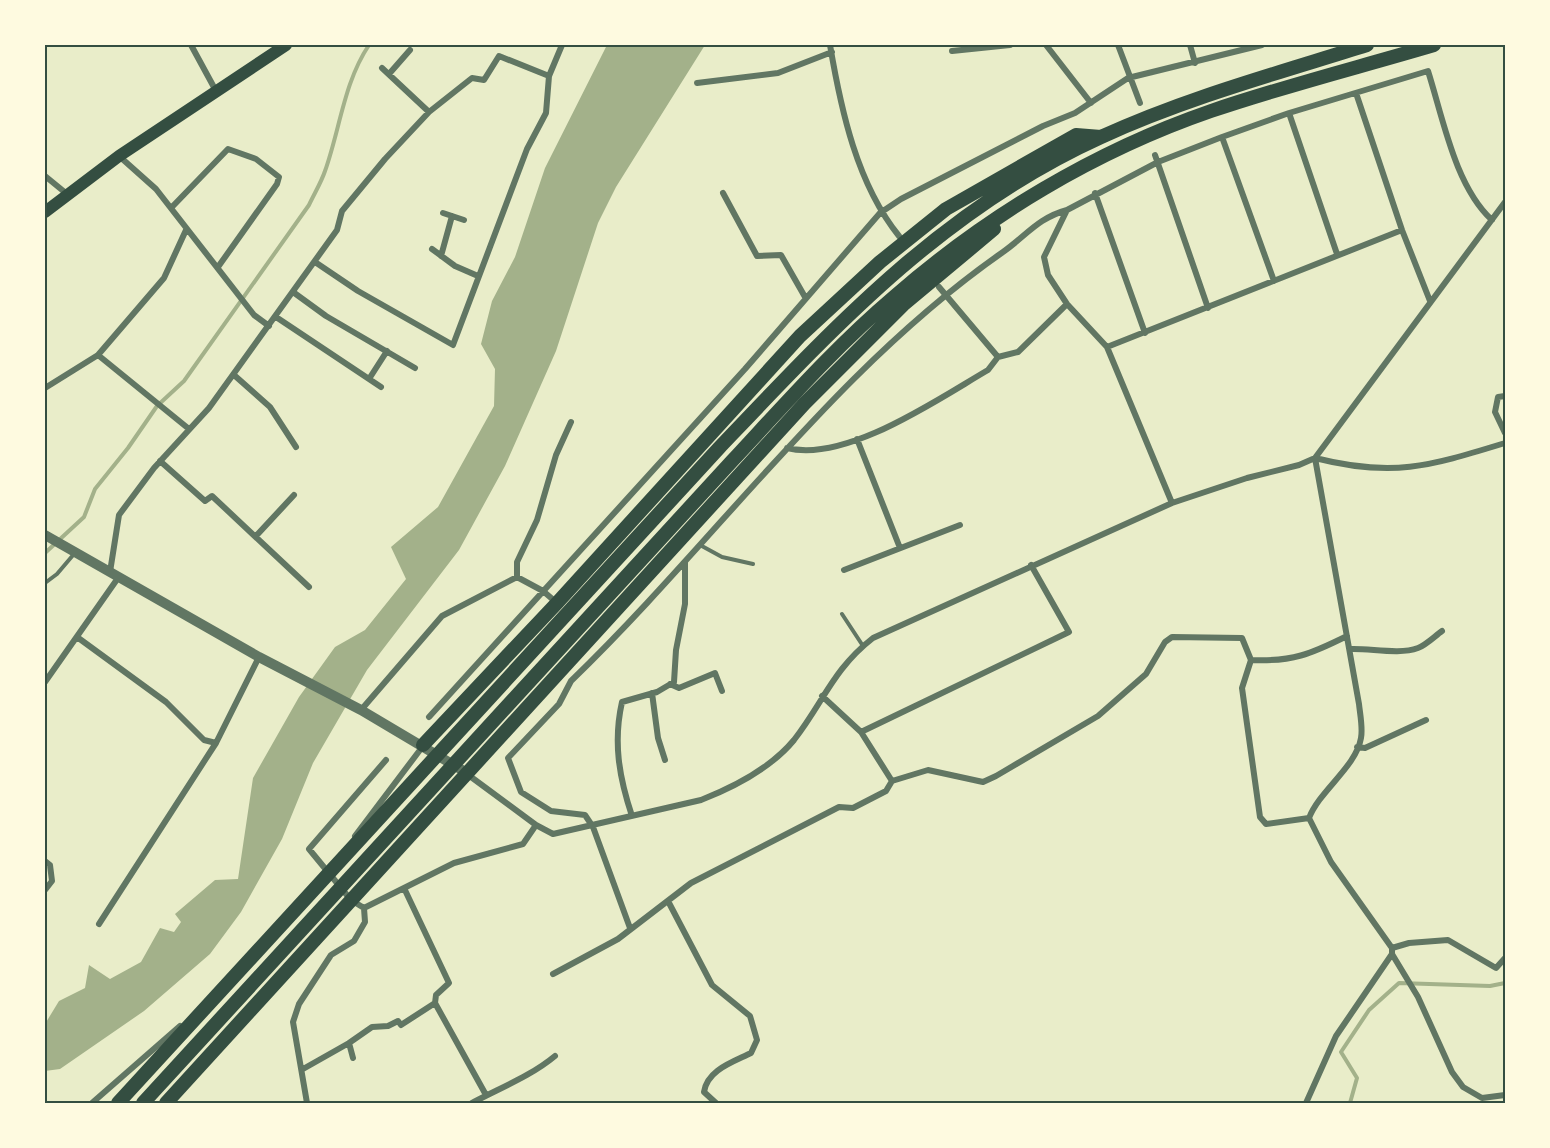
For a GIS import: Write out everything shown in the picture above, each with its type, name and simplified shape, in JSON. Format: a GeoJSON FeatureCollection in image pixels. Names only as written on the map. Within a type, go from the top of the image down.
{"type":"FeatureCollection","features":[{"type":"Feature","properties":{"kind":"highway"},"geometry":{"type":"LineString","coordinates":[[118,1103],[719,448],[815,347],[881,282],[961,219],[1006,189],[1101,137],[1213,93],[1367,45]]}},
{"type":"Feature","properties":{"kind":"highway"},"geometry":{"type":"LineString","coordinates":[[143,1103],[732,461],[826,360],[894,296],[968,237],[1034,194],[1103,157],[1210,112],[1434,45]]}},
{"type":"Feature","properties":{"kind":"highway"},"geometry":{"type":"LineString","coordinates":[[423,745],[557,603],[801,336],[880,262],[946,209],[1076,135],[1101,137]]}},
{"type":"Feature","properties":{"kind":"highway"},"geometry":{"type":"LineString","coordinates":[[166,1103],[805,403],[903,305],[1034,194]]}},
{"type":"Feature","properties":{"kind":"main road"},"geometry":{"type":"LineString","coordinates":[[45,212],[119,156],[286,45]]}},
{"type":"Feature","properties":{"kind":"street"},"geometry":{"type":"LineString","coordinates":[[191,45],[217,92]]}},
{"type":"Feature","properties":{"kind":"street"},"geometry":{"type":"LineString","coordinates":[[315,262],[358,291],[453,345],[527,148],[546,113],[549,76],[562,45]]}},
{"type":"Feature","properties":{"kind":"street"},"geometry":{"type":"LineString","coordinates":[[952,51],[1010,45]]}},
{"type":"Feature","properties":{"kind":"street"},"geometry":{"type":"LineString","coordinates":[[1046,45],[1091,103]]}},
{"type":"Feature","properties":{"kind":"street"},"geometry":{"type":"LineString","coordinates":[[1118,45],[1128,78],[1140,103]]}},
{"type":"Feature","properties":{"kind":"street"},"geometry":{"type":"LineString","coordinates":[[1190,45],[1195,63]]}},
{"type":"Feature","properties":{"kind":"street"},"geometry":{"type":"LineString","coordinates":[[429,717],[745,369],[880,213],[901,199],[1091,103],[1128,78],[1262,45]]}},
{"type":"Feature","properties":{"kind":"street"},"geometry":{"type":"LineString","coordinates":[[697,83],[778,72],[831,49],[849,131],[880,213],[899,236]]}},
{"type":"Feature","properties":{"kind":"street"},"geometry":{"type":"LineString","coordinates":[[389,74],[410,50]]}},
{"type":"Feature","properties":{"kind":"street"},"geometry":{"type":"LineString","coordinates":[[45,682],[77,637],[114,575],[119,515],[160,461],[234,375],[337,230],[342,211],[429,112],[472,78],[484,80],[499,56],[549,76]]}},
{"type":"Feature","properties":{"kind":"street"},"geometry":{"type":"LineString","coordinates":[[382,68],[429,112]]}},
{"type":"Feature","properties":{"kind":"street"},"geometry":{"type":"LineString","coordinates":[[630,928],[593,827],[585,815],[551,811],[521,792],[508,758],[559,704],[571,681],[700,545],[787,448],[847,386],[945,295],[1048,216],[1067,210],[1156,158],[1289,113],[1428,71],[1466,187],[1478,208],[1492,220]]}},
{"type":"Feature","properties":{"kind":"street"},"geometry":{"type":"LineString","coordinates":[[1356,93],[1402,230],[1430,301]]}},
{"type":"Feature","properties":{"kind":"street"},"geometry":{"type":"LineString","coordinates":[[1289,113],[1337,254]]}},
{"type":"Feature","properties":{"kind":"street"},"geometry":{"type":"LineString","coordinates":[[1222,137],[1274,280]]}},
{"type":"Feature","properties":{"kind":"street"},"geometry":{"type":"LineString","coordinates":[[172,207],[228,149],[256,159],[279,177],[278,184],[218,267]]}},
{"type":"Feature","properties":{"kind":"street"},"geometry":{"type":"LineString","coordinates":[[119,156],[156,189],[172,207],[186,230],[247,306],[269,326]]}},
{"type":"Feature","properties":{"kind":"street"},"geometry":{"type":"LineString","coordinates":[[1156,158],[1208,308]]}},
{"type":"Feature","properties":{"kind":"street"},"geometry":{"type":"LineString","coordinates":[[45,176],[67,195]]}},
{"type":"Feature","properties":{"kind":"street"},"geometry":{"type":"LineString","coordinates":[[723,193],[757,256],[781,255],[805,297]]}},
{"type":"Feature","properties":{"kind":"street"},"geometry":{"type":"LineString","coordinates":[[1095,193],[1145,333]]}},
{"type":"Feature","properties":{"kind":"street"},"geometry":{"type":"LineString","coordinates":[[47,537],[262,658],[423,745],[467,773],[536,825],[553,834],[593,827],[701,800],[747,778],[792,743],[845,661],[873,638],[1172,503],[1247,478],[1299,465],[1315,458],[1505,202]]}},
{"type":"Feature","properties":{"kind":"street"},"geometry":{"type":"LineString","coordinates":[[1067,210],[1044,257],[1048,275],[1067,304],[1107,347],[1172,503]]}},
{"type":"Feature","properties":{"kind":"street"},"geometry":{"type":"LineString","coordinates":[[443,213],[464,220]]}},
{"type":"Feature","properties":{"kind":"street"},"geometry":{"type":"LineString","coordinates":[[441,256],[452,216]]}},
{"type":"Feature","properties":{"kind":"street"},"geometry":{"type":"LineString","coordinates":[[45,388],[98,355],[164,278],[186,230]]}},
{"type":"Feature","properties":{"kind":"street"},"geometry":{"type":"LineString","coordinates":[[1107,347],[1402,230]]}},
{"type":"Feature","properties":{"kind":"street"},"geometry":{"type":"LineString","coordinates":[[432,249],[455,266],[478,276]]}},
{"type":"Feature","properties":{"kind":"street"},"geometry":{"type":"LineString","coordinates":[[939,287],[998,357]]}},
{"type":"Feature","properties":{"kind":"street"},"geometry":{"type":"LineString","coordinates":[[293,292],[326,316],[415,368]]}},
{"type":"Feature","properties":{"kind":"street"},"geometry":{"type":"LineString","coordinates":[[787,448],[802,452],[831,448],[888,427],[988,370],[998,357],[1018,352],[1067,304]]}},
{"type":"Feature","properties":{"kind":"street"},"geometry":{"type":"LineString","coordinates":[[276,317],[381,387]]}},
{"type":"Feature","properties":{"kind":"street"},"geometry":{"type":"LineString","coordinates":[[369,379],[387,351]]}},
{"type":"Feature","properties":{"kind":"street"},"geometry":{"type":"LineString","coordinates":[[98,355],[189,429]]}},
{"type":"Feature","properties":{"kind":"street"},"geometry":{"type":"LineString","coordinates":[[234,375],[270,407],[296,447]]}},
{"type":"Feature","properties":{"kind":"street"},"geometry":{"type":"LineString","coordinates":[[1505,396],[1498,397],[1495,412],[1505,433]]}},
{"type":"Feature","properties":{"kind":"street"},"geometry":{"type":"LineString","coordinates":[[517,578],[517,562],[537,520],[556,455],[571,422]]}},
{"type":"Feature","properties":{"kind":"street"},"geometry":{"type":"LineString","coordinates":[[857,439],[900,548]]}},
{"type":"Feature","properties":{"kind":"street"},"geometry":{"type":"LineString","coordinates":[[1315,458],[1351,467],[1404,470],[1449,460],[1505,443]]}},
{"type":"Feature","properties":{"kind":"street"},"geometry":{"type":"LineString","coordinates":[[1309,818],[1320,797],[1334,783],[1361,738],[1359,704],[1350,649],[1315,458]]}},
{"type":"Feature","properties":{"kind":"street"},"geometry":{"type":"LineString","coordinates":[[160,461],[205,501],[212,496],[309,587]]}},
{"type":"Feature","properties":{"kind":"street"},"geometry":{"type":"LineString","coordinates":[[256,536],[294,495]]}},
{"type":"Feature","properties":{"kind":"street"},"geometry":{"type":"LineString","coordinates":[[844,570],[960,525]]}},
{"type":"Feature","properties":{"kind":"street"},"geometry":{"type":"LineString","coordinates":[[632,816],[618,766],[618,721],[622,702],[652,693],[675,682],[676,650],[685,604],[685,561]]}},
{"type":"Feature","properties":{"kind":"street"},"geometry":{"type":"LineString","coordinates":[[861,732],[1069,632],[1031,565]]}},
{"type":"Feature","properties":{"kind":"street"},"geometry":{"type":"LineString","coordinates":[[517,578],[543,591],[557,603]]}},
{"type":"Feature","properties":{"kind":"street"},"geometry":{"type":"LineString","coordinates":[[358,709],[442,616],[517,578]]}},
{"type":"Feature","properties":{"kind":"street"},"geometry":{"type":"LineString","coordinates":[[1350,649],[1376,648],[1384,651],[1418,648],[1442,631]]}},
{"type":"Feature","properties":{"kind":"street"},"geometry":{"type":"LineString","coordinates":[[553,974],[618,939],[691,883],[839,807],[853,808],[886,791],[892,781],[928,770],[983,782],[996,776],[1098,716],[1146,674],[1165,642],[1172,636],[1242,638],[1251,660],[1242,688],[1260,817],[1266,824],[1309,818]]}},
{"type":"Feature","properties":{"kind":"street"},"geometry":{"type":"LineString","coordinates":[[1251,660],[1280,662],[1315,653],[1347,636]]}},
{"type":"Feature","properties":{"kind":"street"},"geometry":{"type":"LineString","coordinates":[[77,637],[166,702],[204,740],[216,743]]}},
{"type":"Feature","properties":{"kind":"street"},"geometry":{"type":"LineString","coordinates":[[99,924],[216,743],[262,658]]}},
{"type":"Feature","properties":{"kind":"street"},"geometry":{"type":"LineString","coordinates":[[670,684],[679,688],[715,673],[722,691]]}},
{"type":"Feature","properties":{"kind":"street"},"geometry":{"type":"LineString","coordinates":[[652,693],[658,738],[665,760]]}},
{"type":"Feature","properties":{"kind":"street"},"geometry":{"type":"LineString","coordinates":[[822,696],[861,732],[892,781]]}},
{"type":"Feature","properties":{"kind":"street"},"geometry":{"type":"LineString","coordinates":[[1357,747],[1365,748],[1426,720]]}},
{"type":"Feature","properties":{"kind":"street"},"geometry":{"type":"LineString","coordinates":[[92,1103],[228,984],[328,872],[423,745]]}},
{"type":"Feature","properties":{"kind":"street"},"geometry":{"type":"LineString","coordinates":[[364,908],[351,900],[309,849],[386,760]]}},
{"type":"Feature","properties":{"kind":"street"},"geometry":{"type":"LineString","coordinates":[[1309,818],[1331,862],[1392,951],[1418,996],[1452,1072],[1463,1087],[1482,1098],[1505,1095]]}},
{"type":"Feature","properties":{"kind":"street"},"geometry":{"type":"LineString","coordinates":[[364,908],[454,862],[523,844],[536,825]]}},
{"type":"Feature","properties":{"kind":"street"},"geometry":{"type":"LineString","coordinates":[[45,861],[50,865],[52,881],[45,890]]}},
{"type":"Feature","properties":{"kind":"street"},"geometry":{"type":"LineString","coordinates":[[404,888],[449,983],[436,995],[435,1003],[486,1095]]}},
{"type":"Feature","properties":{"kind":"street"},"geometry":{"type":"LineString","coordinates":[[668,901],[712,985],[750,1016],[757,1040],[751,1053],[719,1068],[705,1084],[704,1092],[716,1103]]}},
{"type":"Feature","properties":{"kind":"street"},"geometry":{"type":"LineString","coordinates":[[307,1103],[303,1069],[293,1022],[299,1004],[331,955],[354,941],[365,922],[364,908]]}},
{"type":"Feature","properties":{"kind":"street"},"geometry":{"type":"LineString","coordinates":[[1306,1103],[1336,1036],[1392,951],[1409,943],[1448,940],[1496,968],[1505,958]]}},
{"type":"Feature","properties":{"kind":"street"},"geometry":{"type":"LineString","coordinates":[[303,1069],[372,1028],[398,1021],[401,1025],[435,1003]]}},
{"type":"Feature","properties":{"kind":"street"},"geometry":{"type":"LineString","coordinates":[[349,1043],[353,1058]]}},
{"type":"Feature","properties":{"kind":"street"},"geometry":{"type":"LineString","coordinates":[[472,1103],[541,1068],[555,1056]]}},
{"type":"Feature","properties":{"kind":"lane"},"geometry":{"type":"LineString","coordinates":[[700,545],[722,557],[753,564]]}},
{"type":"Feature","properties":{"kind":"lane"},"geometry":{"type":"LineString","coordinates":[[45,583],[57,574],[70,549]]}},
{"type":"Feature","properties":{"kind":"lane"},"geometry":{"type":"LineString","coordinates":[[842,614],[863,646]]}},
{"type":"Feature","properties":{"kind":"shaded area"},"geometry":{"type":"Polygon","coordinates":[[[607,45],[705,45],[616,187],[598,223],[556,351],[505,466],[459,550],[367,670],[313,763],[282,839],[241,912],[210,954],[144,1011],[60,1069],[45,1071],[45,1024],[59,1001],[85,988],[89,965],[110,979],[141,962],[160,928],[174,932],[181,922],[175,914],[215,880],[238,879],[253,778],[299,697],[335,647],[365,630],[406,579],[391,547],[438,507],[494,406],[495,369],[481,344],[492,301],[515,257],[545,168],[607,45]]]}},
{"type":"Feature","properties":{"kind":"waterway"},"geometry":{"type":"LineString","coordinates":[[45,553],[84,517],[95,489],[128,448],[157,406],[184,381],[309,205],[325,171],[348,90],[369,45]]}},
{"type":"Feature","properties":{"kind":"waterway"},"geometry":{"type":"LineString","coordinates":[[1350,1103],[1357,1078],[1341,1052],[1369,1010],[1399,983],[1490,986],[1505,983]]}}]}
